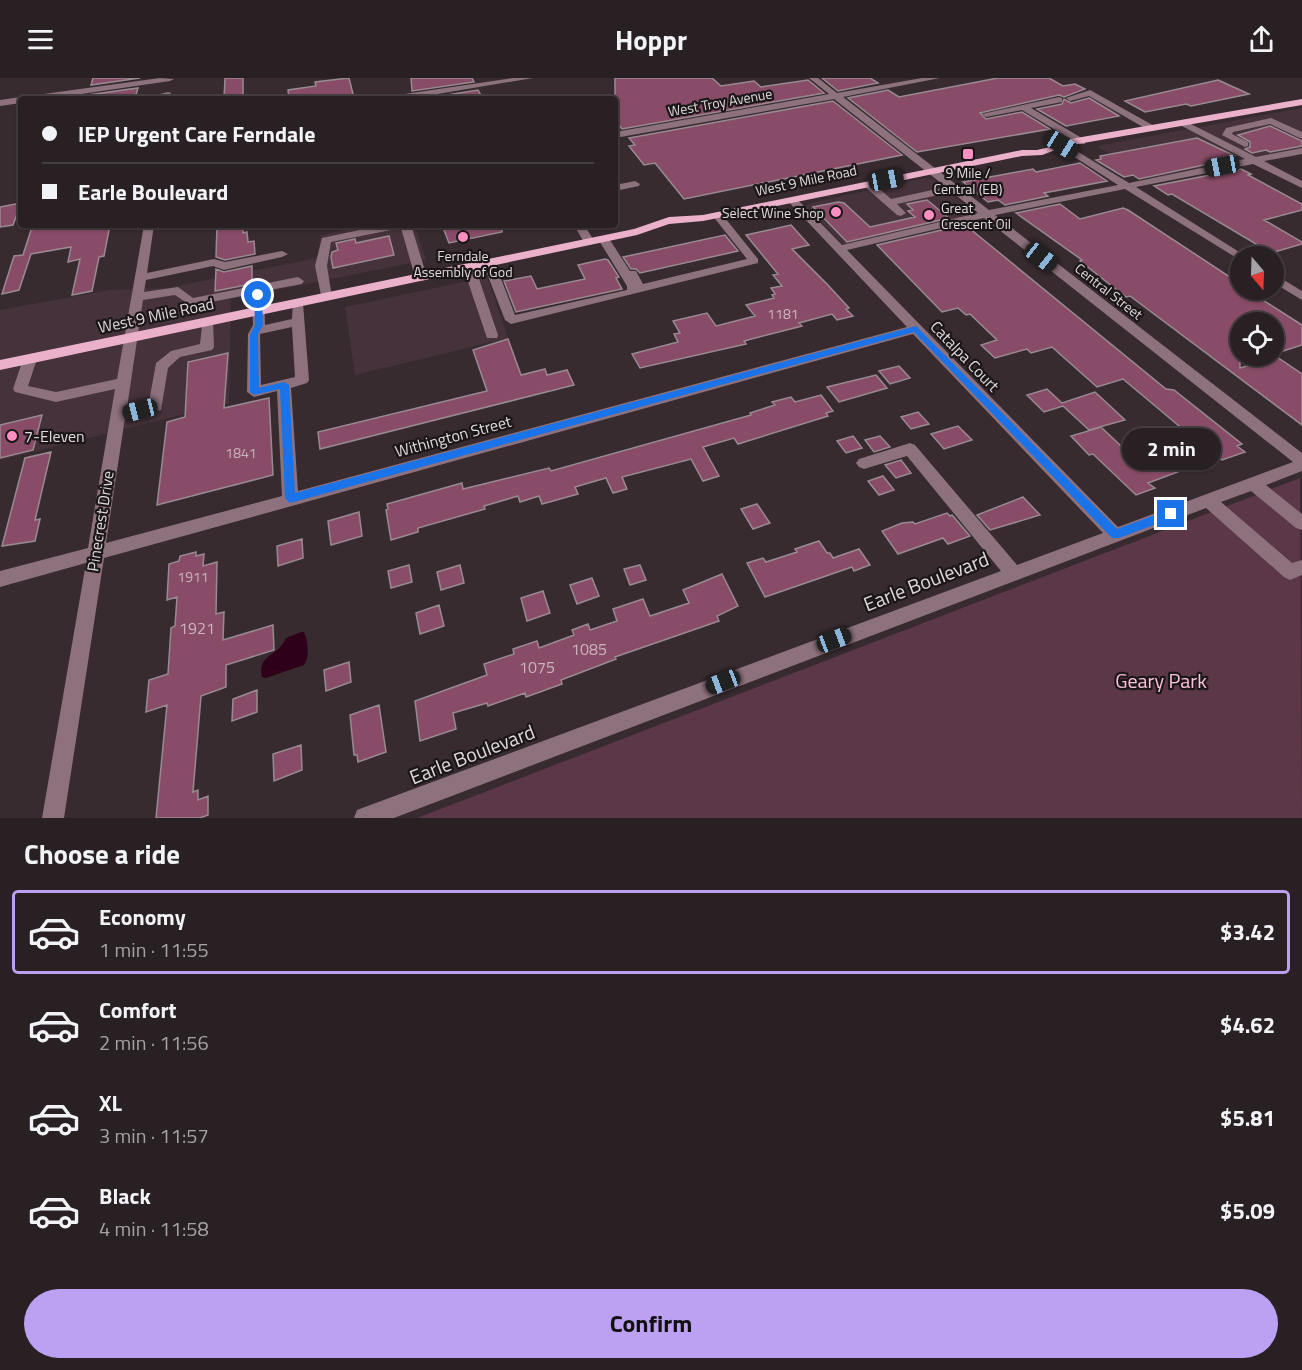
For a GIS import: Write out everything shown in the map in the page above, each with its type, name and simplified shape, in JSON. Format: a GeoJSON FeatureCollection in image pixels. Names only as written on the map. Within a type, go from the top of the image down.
{"type":"FeatureCollection","features":[{"type":"Feature","properties":{"kind":"main road","name":"West 9 Mile Road"},"geometry":{"type":"LineString","coordinates":[[0,365],[607,238],[637,232],[658,232],[693,224],[703,218],[791,199],[1022,153],[1046,152],[1062,145],[1302,102]]}},
{"type":"Feature","properties":{"kind":"street"},"geometry":{"type":"LineString","coordinates":[[49,96],[170,78],[167,96]]}},
{"type":"Feature","properties":{"kind":"street"},"geometry":{"type":"LineString","coordinates":[[411,96],[530,78]]}},
{"type":"Feature","properties":{"kind":"street","name":"Central Street"},"geometry":{"type":"LineString","coordinates":[[813,78],[1302,463]]}},
{"type":"Feature","properties":{"kind":"street","name":"West Troy Avenue"},"geometry":{"type":"LineString","coordinates":[[618,134],[936,78]]}},
{"type":"Feature","properties":{"kind":"street"},"geometry":{"type":"LineString","coordinates":[[1070,98],[1090,93],[1153,129]]}},
{"type":"Feature","properties":{"kind":"street"},"geometry":{"type":"LineString","coordinates":[[986,114],[1059,100]]}},
{"type":"Feature","properties":{"kind":"street"},"geometry":{"type":"LineString","coordinates":[[0,117],[4,103]]}},
{"type":"Feature","properties":{"kind":"street"},"geometry":{"type":"LineString","coordinates":[[1023,107],[1082,142]]}},
{"type":"Feature","properties":{"kind":"street"},"geometry":{"type":"LineString","coordinates":[[1227,135],[1229,130],[1271,121],[1302,136]]}},
{"type":"Feature","properties":{"kind":"street"},"geometry":{"type":"LineString","coordinates":[[1183,123],[1302,185]]}},
{"type":"Feature","properties":{"kind":"street"},"geometry":{"type":"LineString","coordinates":[[1212,138],[1227,135],[1269,157]]}},
{"type":"Feature","properties":{"kind":"street"},"geometry":{"type":"LineString","coordinates":[[1062,145],[1230,251]]}},
{"type":"Feature","properties":{"kind":"street"},"geometry":{"type":"LineString","coordinates":[[839,249],[986,214],[1302,151]]}},
{"type":"Feature","properties":{"kind":"street"},"geometry":{"type":"LineString","coordinates":[[618,187],[635,184]]}},
{"type":"Feature","properties":{"kind":"street"},"geometry":{"type":"LineString","coordinates":[[868,184],[901,213]]}},
{"type":"Feature","properties":{"kind":"street"},"geometry":{"type":"LineString","coordinates":[[889,202],[954,189]]}},
{"type":"Feature","properties":{"kind":"street","name":"Catalpa Court"},"geometry":{"type":"LineString","coordinates":[[791,199],[1115,535]]}},
{"type":"Feature","properties":{"kind":"street"},"geometry":{"type":"LineString","coordinates":[[607,238],[640,288],[754,261],[717,215]]}},
{"type":"Feature","properties":{"kind":"street","name":"Pinecrest Drive"},"geometry":{"type":"LineString","coordinates":[[53,818],[148,228]]}},
{"type":"Feature","properties":{"kind":"street"},"geometry":{"type":"LineString","coordinates":[[326,297],[321,266],[326,240],[384,228]]}},
{"type":"Feature","properties":{"kind":"street"},"geometry":{"type":"LineString","coordinates":[[407,228],[422,277]]}},
{"type":"Feature","properties":{"kind":"street"},"geometry":{"type":"LineString","coordinates":[[581,228],[589,242]]}},
{"type":"Feature","properties":{"kind":"street"},"geometry":{"type":"LineString","coordinates":[[489,263],[511,321],[633,292],[633,286],[607,238]]}},
{"type":"Feature","properties":{"kind":"street"},"geometry":{"type":"LineString","coordinates":[[139,278],[214,262],[224,266],[282,254]]}},
{"type":"Feature","properties":{"kind":"street"},"geometry":{"type":"LineString","coordinates":[[469,267],[492,335]]}},
{"type":"Feature","properties":{"kind":"street"},"geometry":{"type":"LineString","coordinates":[[136,297],[178,291],[191,302],[298,281]]}},
{"type":"Feature","properties":{"kind":"street"},"geometry":{"type":"LineString","coordinates":[[1284,284],[1302,296]]}},
{"type":"Feature","properties":{"kind":"street"},"geometry":{"type":"LineString","coordinates":[[258,289],[259,325],[256,331],[254,392],[302,380],[297,303]]}},
{"type":"Feature","properties":{"kind":"street"},"geometry":{"type":"LineString","coordinates":[[117,415],[156,406],[161,366],[176,354],[207,347],[207,321]]}},
{"type":"Feature","properties":{"kind":"street"},"geometry":{"type":"LineString","coordinates":[[256,331],[299,321]]}},
{"type":"Feature","properties":{"kind":"street","name":"Withington Street"},"geometry":{"type":"LineString","coordinates":[[0,579],[916,329]]}},
{"type":"Feature","properties":{"kind":"street"},"geometry":{"type":"LineString","coordinates":[[30,358],[20,389],[56,397],[122,383]]}},
{"type":"Feature","properties":{"kind":"street"},"geometry":{"type":"LineString","coordinates":[[284,385],[290,498]]}},
{"type":"Feature","properties":{"kind":"street"},"geometry":{"type":"LineString","coordinates":[[864,463],[909,449],[1013,573]]}},
{"type":"Feature","properties":{"kind":"street","name":"Earle Boulevard"},"geometry":{"type":"LineString","coordinates":[[365,818],[1302,463]]}},
{"type":"Feature","properties":{"kind":"street"},"geometry":{"type":"LineString","coordinates":[[1253,483],[1302,523]]}},
{"type":"Feature","properties":{"kind":"street"},"geometry":{"type":"LineString","coordinates":[[1208,500],[1290,572],[1302,567]]}},
{"type":"Feature","properties":{"kind":"shaded area"},"geometry":{"type":"Polygon","coordinates":[[[1302,108],[1302,154],[1158,183],[1097,146],[1302,108]]]}},
{"type":"Feature","properties":{"kind":"shaded area"},"geometry":{"type":"Polygon","coordinates":[[[923,178],[933,179],[982,219],[848,249],[805,206],[811,203],[923,178]]]}},
{"type":"Feature","properties":{"kind":"shaded area"},"geometry":{"type":"Polygon","coordinates":[[[357,228],[416,228],[426,260],[231,299],[229,403],[0,460],[0,310],[109,290],[167,288],[317,258],[321,235],[357,228]]]}},
{"type":"Feature","properties":{"kind":"shaded area"},"geometry":{"type":"Polygon","coordinates":[[[487,277],[508,338],[355,375],[345,307],[487,277]]]}},
{"type":"Feature","properties":{"kind":"shaded area"},"geometry":{"type":"Polygon","coordinates":[[[304,632],[308,653],[304,665],[266,678],[262,677],[261,670],[265,660],[278,649],[286,638],[304,632]]]}},
{"type":"Feature","properties":{"kind":"green space","name":"Geary Park"},"geometry":{"type":"Polygon","coordinates":[[[1300,478],[1302,818],[417,818],[1300,478]]]}},
{"type":"Feature","properties":{"kind":"building"},"geometry":{"type":"Polygon","coordinates":[[[93,78],[140,78],[91,85],[93,78]]]}},
{"type":"Feature","properties":{"kind":"building"},"geometry":{"type":"Polygon","coordinates":[[[225,78],[243,78],[243,96],[224,96],[225,78]]]}},
{"type":"Feature","properties":{"kind":"building"},"geometry":{"type":"Polygon","coordinates":[[[349,78],[353,94],[348,96],[289,96],[288,90],[316,86],[315,82],[349,78]]]}},
{"type":"Feature","properties":{"kind":"building"},"geometry":{"type":"Polygon","coordinates":[[[411,78],[472,78],[474,82],[412,91],[411,78]]]}},
{"type":"Feature","properties":{"kind":"building"},"geometry":{"type":"Polygon","coordinates":[[[615,78],[712,78],[721,86],[754,81],[761,87],[808,80],[824,93],[622,129],[618,124],[618,96],[615,96],[615,78]]]}},
{"type":"Feature","properties":{"kind":"building"},"geometry":{"type":"Polygon","coordinates":[[[822,78],[870,78],[878,83],[838,91],[822,78]]]}},
{"type":"Feature","properties":{"kind":"building"},"geometry":{"type":"Polygon","coordinates":[[[998,78],[1049,78],[1063,86],[1075,84],[1085,89],[1064,97],[1059,95],[980,113],[986,119],[1022,112],[1050,129],[917,152],[848,98],[888,90],[899,97],[998,78]]]}},
{"type":"Feature","properties":{"kind":"building"},"geometry":{"type":"Polygon","coordinates":[[[1218,80],[1249,94],[1191,106],[1186,104],[1145,112],[1125,101],[1218,80]]]}},
{"type":"Feature","properties":{"kind":"building"},"geometry":{"type":"Polygon","coordinates":[[[138,88],[136,95],[133,96],[88,95],[138,88]]]}},
{"type":"Feature","properties":{"kind":"building"},"geometry":{"type":"Polygon","coordinates":[[[478,90],[481,96],[441,96],[478,90]]]}},
{"type":"Feature","properties":{"kind":"building"},"geometry":{"type":"Polygon","coordinates":[[[1089,98],[1119,116],[1066,126],[1037,109],[1062,104],[1064,99],[1071,103],[1089,98]]]}},
{"type":"Feature","properties":{"kind":"building"},"geometry":{"type":"Polygon","coordinates":[[[833,101],[902,155],[684,199],[655,163],[644,165],[629,146],[635,145],[629,138],[833,101]]]}},
{"type":"Feature","properties":{"kind":"building"},"geometry":{"type":"Polygon","coordinates":[[[1270,126],[1302,141],[1302,146],[1252,153],[1245,149],[1250,147],[1250,142],[1238,135],[1270,126]]]}},
{"type":"Feature","properties":{"kind":"building"},"geometry":{"type":"Polygon","coordinates":[[[1197,138],[1235,156],[1223,159],[1227,160],[1139,179],[1133,175],[1124,177],[1096,160],[1101,159],[1100,156],[1197,138]]]}},
{"type":"Feature","properties":{"kind":"building"},"geometry":{"type":"Polygon","coordinates":[[[1080,163],[1107,181],[1044,193],[1048,196],[1005,205],[998,200],[988,202],[963,182],[1033,169],[1036,172],[1080,163]]]}},
{"type":"Feature","properties":{"kind":"building"},"geometry":{"type":"Polygon","coordinates":[[[1241,169],[1302,204],[1302,210],[1264,220],[1302,244],[1284,249],[1284,246],[1259,246],[1172,194],[1168,195],[1154,186],[1241,169]]]}},
{"type":"Feature","properties":{"kind":"building"},"geometry":{"type":"Polygon","coordinates":[[[927,200],[949,218],[847,242],[813,207],[844,203],[870,227],[915,217],[908,211],[913,210],[907,204],[927,200]]]}},
{"type":"Feature","properties":{"kind":"building"},"geometry":{"type":"Polygon","coordinates":[[[18,204],[13,225],[0,227],[0,207],[18,204]]]}},
{"type":"Feature","properties":{"kind":"building"},"geometry":{"type":"Polygon","coordinates":[[[1060,204],[1080,219],[1123,208],[1230,277],[1230,300],[1263,300],[1282,312],[1230,312],[1230,366],[1240,366],[1240,368],[1284,366],[1284,362],[1302,374],[1302,425],[1130,296],[1126,297],[1080,261],[1082,260],[1016,213],[1060,204]]]}},
{"type":"Feature","properties":{"kind":"building"},"geometry":{"type":"Polygon","coordinates":[[[791,225],[809,245],[792,249],[849,308],[846,309],[853,316],[837,320],[832,314],[799,323],[802,326],[744,341],[746,344],[640,368],[632,354],[678,342],[674,334],[680,333],[673,321],[707,313],[716,326],[755,316],[746,305],[774,298],[772,295],[775,294],[771,288],[782,286],[773,275],[778,274],[746,235],[791,225]]]}},
{"type":"Feature","properties":{"kind":"building"},"geometry":{"type":"Polygon","coordinates":[[[959,226],[962,229],[969,228],[1166,389],[1174,390],[1242,444],[1237,446],[1245,452],[1222,460],[1210,450],[1183,461],[1166,446],[1191,436],[1123,379],[1097,387],[1052,347],[1031,353],[1027,349],[995,358],[981,345],[997,340],[970,314],[966,315],[958,308],[942,312],[877,245],[959,226]]]}},
{"type":"Feature","properties":{"kind":"building"},"geometry":{"type":"Polygon","coordinates":[[[38,228],[109,228],[104,256],[99,257],[92,291],[72,295],[80,259],[68,262],[71,247],[31,254],[19,290],[2,294],[14,256],[23,255],[31,230],[38,228]]]}},
{"type":"Feature","properties":{"kind":"building"},"geometry":{"type":"Polygon","coordinates":[[[217,228],[243,228],[243,233],[247,232],[248,242],[254,241],[255,254],[225,260],[216,257],[217,228]]]}},
{"type":"Feature","properties":{"kind":"building"},"geometry":{"type":"Polygon","coordinates":[[[443,228],[502,228],[502,232],[449,243],[443,228]]]}},
{"type":"Feature","properties":{"kind":"building"},"geometry":{"type":"Polygon","coordinates":[[[725,235],[738,251],[640,273],[636,269],[631,269],[623,257],[725,235]]]}},
{"type":"Feature","properties":{"kind":"building"},"geometry":{"type":"Polygon","coordinates":[[[389,236],[394,255],[333,268],[331,257],[332,252],[338,250],[336,243],[355,239],[356,243],[389,236]]]}},
{"type":"Feature","properties":{"kind":"building"},"geometry":{"type":"Polygon","coordinates":[[[605,259],[619,277],[616,278],[622,289],[516,312],[504,281],[531,276],[537,289],[585,279],[578,265],[605,259]]]}},
{"type":"Feature","properties":{"kind":"building"},"geometry":{"type":"Polygon","coordinates":[[[252,266],[252,284],[215,291],[216,269],[224,272],[252,266]]]}},
{"type":"Feature","properties":{"kind":"building"},"geometry":{"type":"Polygon","coordinates":[[[1284,314],[1302,325],[1302,345],[1284,351],[1284,314]]]}},
{"type":"Feature","properties":{"kind":"building"},"geometry":{"type":"Polygon","coordinates":[[[508,339],[521,375],[545,369],[547,375],[567,370],[574,385],[320,449],[318,432],[487,391],[473,350],[508,339]]]}},
{"type":"Feature","properties":{"kind":"building"},"geometry":{"type":"Polygon","coordinates":[[[228,353],[224,408],[269,398],[273,475],[157,505],[167,422],[185,417],[188,362],[228,353]]]}},
{"type":"Feature","properties":{"kind":"building"},"geometry":{"type":"Polygon","coordinates":[[[899,366],[910,378],[890,384],[879,371],[899,366]]]}},
{"type":"Feature","properties":{"kind":"building"},"geometry":{"type":"Polygon","coordinates":[[[876,375],[887,388],[839,402],[827,387],[876,375]]]}},
{"type":"Feature","properties":{"kind":"building"},"geometry":{"type":"Polygon","coordinates":[[[1047,389],[1062,403],[1095,392],[1125,420],[1089,430],[1063,406],[1044,412],[1027,395],[1047,389]]]}},
{"type":"Feature","properties":{"kind":"building"},"geometry":{"type":"Polygon","coordinates":[[[821,395],[833,411],[826,413],[828,416],[738,444],[734,438],[703,447],[719,476],[703,481],[691,459],[622,477],[627,489],[613,493],[606,478],[575,487],[578,494],[542,504],[539,496],[520,502],[518,496],[484,506],[485,509],[418,528],[418,532],[391,540],[387,504],[462,483],[463,489],[549,468],[551,471],[751,415],[750,413],[775,405],[772,402],[791,397],[795,402],[821,395]]]}},
{"type":"Feature","properties":{"kind":"building"},"geometry":{"type":"Polygon","coordinates":[[[918,412],[929,424],[911,429],[901,417],[918,412]]]}},
{"type":"Feature","properties":{"kind":"building"},"geometry":{"type":"Polygon","coordinates":[[[42,415],[33,450],[0,458],[0,425],[42,415]]]}},
{"type":"Feature","properties":{"kind":"building"},"geometry":{"type":"Polygon","coordinates":[[[958,426],[972,440],[944,449],[931,434],[958,426]]]}},
{"type":"Feature","properties":{"kind":"building"},"geometry":{"type":"Polygon","coordinates":[[[1101,427],[1140,464],[1166,455],[1183,470],[1148,483],[1155,488],[1136,495],[1093,454],[1089,455],[1071,436],[1101,427]]]}},
{"type":"Feature","properties":{"kind":"building"},"geometry":{"type":"Polygon","coordinates":[[[853,436],[862,448],[846,453],[837,441],[853,436]]]}},
{"type":"Feature","properties":{"kind":"building"},"geometry":{"type":"Polygon","coordinates":[[[880,436],[890,447],[874,452],[865,440],[880,436]]]}},
{"type":"Feature","properties":{"kind":"building"},"geometry":{"type":"Polygon","coordinates":[[[51,452],[35,520],[40,519],[35,541],[2,546],[25,458],[51,452]]]}},
{"type":"Feature","properties":{"kind":"building"},"geometry":{"type":"Polygon","coordinates":[[[901,460],[911,473],[896,478],[885,465],[901,460]]]}},
{"type":"Feature","properties":{"kind":"building"},"geometry":{"type":"Polygon","coordinates":[[[883,476],[894,490],[879,495],[868,481],[883,476]]]}},
{"type":"Feature","properties":{"kind":"building"},"geometry":{"type":"Polygon","coordinates":[[[1023,497],[1040,515],[990,530],[977,515],[1023,497]]]}},
{"type":"Feature","properties":{"kind":"building"},"geometry":{"type":"Polygon","coordinates":[[[757,504],[770,523],[753,529],[741,509],[757,504]]]}},
{"type":"Feature","properties":{"kind":"building"},"geometry":{"type":"Polygon","coordinates":[[[359,512],[362,536],[331,545],[328,521],[359,512]]]}},
{"type":"Feature","properties":{"kind":"building"},"geometry":{"type":"Polygon","coordinates":[[[947,513],[952,515],[970,536],[948,544],[943,538],[898,554],[882,531],[902,523],[913,522],[915,524],[947,513]]]}},
{"type":"Feature","properties":{"kind":"building"},"geometry":{"type":"Polygon","coordinates":[[[302,539],[303,558],[278,566],[277,546],[302,539]]]}},
{"type":"Feature","properties":{"kind":"building"},"geometry":{"type":"Polygon","coordinates":[[[819,541],[833,558],[859,549],[870,565],[854,571],[852,567],[765,597],[747,563],[763,558],[766,562],[797,552],[795,549],[819,541]]]}},
{"type":"Feature","properties":{"kind":"building"},"geometry":{"type":"Polygon","coordinates":[[[196,552],[196,556],[204,554],[203,566],[217,562],[216,614],[224,612],[223,640],[273,625],[274,650],[226,665],[226,687],[201,696],[193,792],[198,790],[198,800],[208,796],[208,815],[200,818],[156,818],[167,705],[146,712],[149,680],[168,674],[171,628],[175,626],[177,597],[167,600],[169,564],[179,561],[180,556],[196,552]]]}},
{"type":"Feature","properties":{"kind":"building"},"geometry":{"type":"Polygon","coordinates":[[[409,565],[412,582],[391,588],[388,571],[409,565]]]}},
{"type":"Feature","properties":{"kind":"building"},"geometry":{"type":"Polygon","coordinates":[[[460,565],[464,583],[441,590],[437,572],[460,565]]]}},
{"type":"Feature","properties":{"kind":"building"},"geometry":{"type":"Polygon","coordinates":[[[640,565],[646,580],[630,585],[624,569],[640,565]]]}},
{"type":"Feature","properties":{"kind":"building"},"geometry":{"type":"Polygon","coordinates":[[[722,574],[738,606],[717,616],[719,621],[615,657],[616,659],[561,680],[562,684],[526,697],[525,693],[488,706],[487,703],[453,713],[456,729],[420,741],[415,701],[487,675],[484,664],[514,654],[513,649],[537,641],[539,648],[574,635],[572,630],[588,624],[590,630],[617,621],[613,609],[643,599],[650,616],[689,603],[683,590],[722,574]]]}},
{"type":"Feature","properties":{"kind":"building"},"geometry":{"type":"Polygon","coordinates":[[[592,578],[599,596],[577,604],[570,585],[592,578]]]}},
{"type":"Feature","properties":{"kind":"building"},"geometry":{"type":"Polygon","coordinates":[[[543,591],[550,613],[527,621],[521,598],[543,591]]]}},
{"type":"Feature","properties":{"kind":"building"},"geometry":{"type":"Polygon","coordinates":[[[439,605],[444,626],[420,634],[416,613],[439,605]]]}},
{"type":"Feature","properties":{"kind":"building"},"geometry":{"type":"Polygon","coordinates":[[[349,662],[351,682],[326,691],[324,670],[349,662]]]}},
{"type":"Feature","properties":{"kind":"building"},"geometry":{"type":"Polygon","coordinates":[[[257,690],[257,712],[232,721],[233,699],[257,690]]]}},
{"type":"Feature","properties":{"kind":"building"},"geometry":{"type":"Polygon","coordinates":[[[379,705],[386,752],[358,762],[357,755],[354,755],[350,715],[379,705]]]}},
{"type":"Feature","properties":{"kind":"building"},"geometry":{"type":"Polygon","coordinates":[[[301,745],[302,770],[274,781],[273,754],[301,745]]]}},
{"type":"Feature","properties":{"kind":"place","name":"9 Mile / Central (EB)"},"geometry":{"type":"Point","coordinates":[968,154]}},
{"type":"Feature","properties":{"kind":"place","name":"Select Wine Shop"},"geometry":{"type":"Point","coordinates":[836,212]}},
{"type":"Feature","properties":{"kind":"place","name":"Great Crescent Oil"},"geometry":{"type":"Point","coordinates":[929,215]}},
{"type":"Feature","properties":{"kind":"place","name":"Ferndale Assembly of God"},"geometry":{"type":"Point","coordinates":[463,237]}},
{"type":"Feature","properties":{"kind":"place","name":"7-Eleven"},"geometry":{"type":"Point","coordinates":[12,436]}},
{"type":"Feature","properties":{"kind":"route"},"geometry":{"type":"LineString","coordinates":[[258,295],[259,325],[254,334],[254,392],[284,385],[290,498],[916,329],[1115,535],[1171,514]]}}]}
